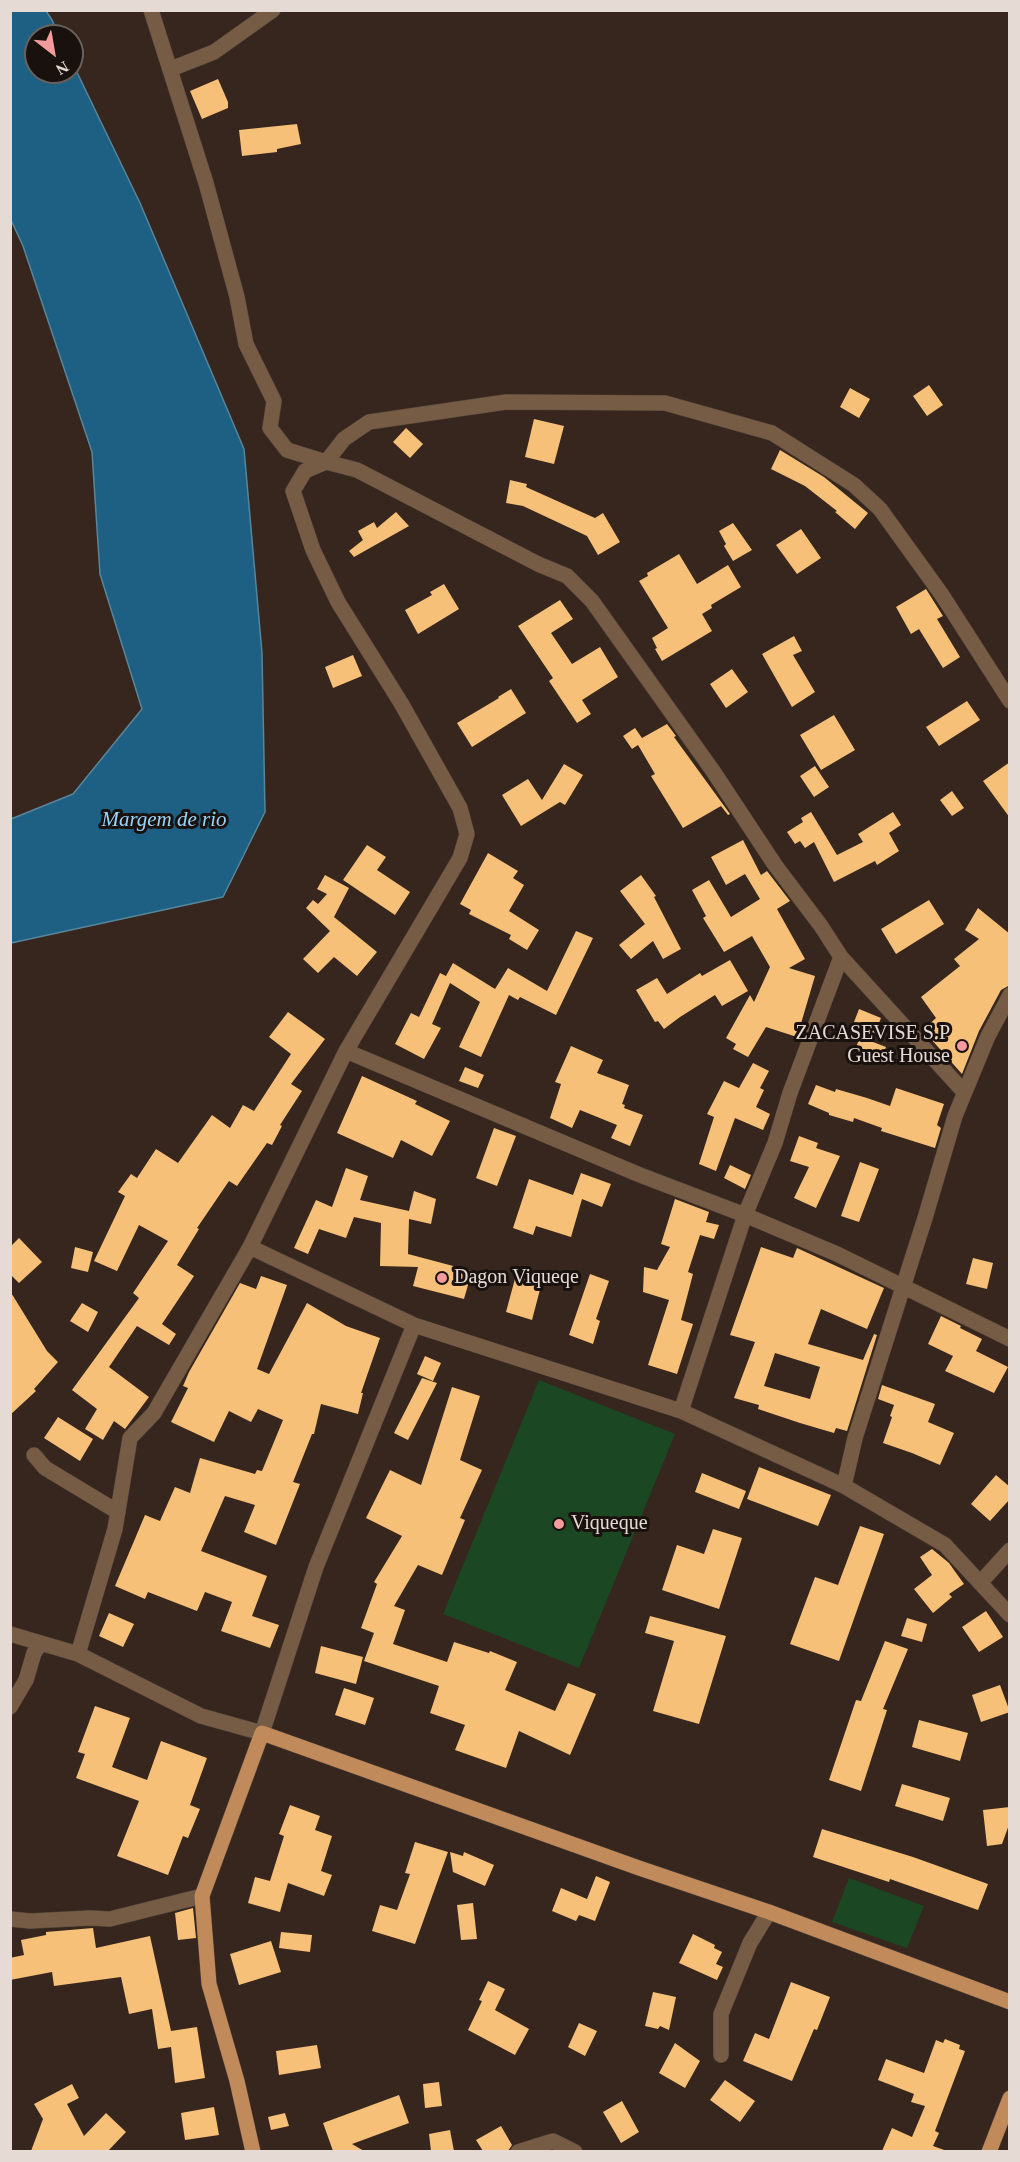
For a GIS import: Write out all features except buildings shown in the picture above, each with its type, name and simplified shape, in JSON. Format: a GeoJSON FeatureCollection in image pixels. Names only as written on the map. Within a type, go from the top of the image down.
{"type":"FeatureCollection","features":[{"type":"Feature","properties":{"kind":"main road"},"geometry":{"type":"LineString","coordinates":[[253,2151],[237,2081],[209,1984],[202,1896],[262,1733],[769,1912],[1010,2002]]}},
{"type":"Feature","properties":{"kind":"main road"},"geometry":{"type":"LineString","coordinates":[[989,2151],[1010,2098]]}},
{"type":"Feature","properties":{"kind":"street"},"geometry":{"type":"LineString","coordinates":[[151,10],[209,194],[237,297],[246,344],[274,401],[270,428],[286,450],[357,470],[538,564],[567,576],[592,601],[841,957],[964,1092]]}},
{"type":"Feature","properties":{"kind":"street"},"geometry":{"type":"LineString","coordinates":[[171,69],[214,52],[273,10]]}},
{"type":"Feature","properties":{"kind":"street"},"geometry":{"type":"LineString","coordinates":[[78,1654],[115,1529],[130,1438],[154,1413],[250,1246],[346,1051],[460,858],[467,834],[460,808],[401,703],[338,602],[313,550],[293,491],[305,471],[326,462],[344,439],[369,422],[506,402],[665,403],[772,433],[854,485],[880,509],[942,595],[1010,701]]}},
{"type":"Feature","properties":{"kind":"street"},"geometry":{"type":"LineString","coordinates":[[681,1411],[745,1215],[775,1143],[790,1093],[841,957]]}},
{"type":"Feature","properties":{"kind":"street"},"geometry":{"type":"LineString","coordinates":[[844,1486],[855,1438],[925,1218],[942,1156],[964,1092],[988,1036],[1010,995]]}},
{"type":"Feature","properties":{"kind":"street"},"geometry":{"type":"LineString","coordinates":[[346,1051],[640,1175],[745,1215],[837,1254],[1010,1339]]}},
{"type":"Feature","properties":{"kind":"street"},"geometry":{"type":"LineString","coordinates":[[250,1246],[414,1325],[681,1411],[844,1486],[945,1545],[1010,1615]]}},
{"type":"Feature","properties":{"kind":"street"},"geometry":{"type":"LineString","coordinates":[[10,1634],[78,1654],[201,1716],[262,1733],[316,1567],[414,1325]]}},
{"type":"Feature","properties":{"kind":"street"},"geometry":{"type":"LineString","coordinates":[[34,1455],[45,1468],[118,1512]]}},
{"type":"Feature","properties":{"kind":"street"},"geometry":{"type":"LineString","coordinates":[[980,1583],[1010,1550]]}},
{"type":"Feature","properties":{"kind":"street"},"geometry":{"type":"LineString","coordinates":[[10,1707],[26,1680],[34,1653],[41,1643]]}},
{"type":"Feature","properties":{"kind":"street"},"geometry":{"type":"LineString","coordinates":[[10,1919],[30,1922],[110,1919],[202,1896]]}},
{"type":"Feature","properties":{"kind":"street"},"geometry":{"type":"LineString","coordinates":[[721,2055],[721,2014],[750,1942],[769,1912]]}},
{"type":"Feature","properties":{"kind":"street"},"geometry":{"type":"LineString","coordinates":[[518,2151],[553,2141],[575,2151]]}},
{"type":"Feature","properties":{"kind":"green space","name":"Viqueque"},"geometry":{"type":"Polygon","coordinates":[[[539,1380],[675,1434],[579,1668],[443,1614],[539,1380]]]}},
{"type":"Feature","properties":{"kind":"green space"},"geometry":{"type":"Polygon","coordinates":[[[849,1878],[924,1906],[907,1948],[832,1922],[849,1878]]]}},
{"type":"Feature","properties":{"kind":"water","name":"Margem de rio"},"geometry":{"type":"Polygon","coordinates":[[[11,10],[46,11],[54,24],[24,24],[24,84],[83,84],[140,203],[244,449],[262,653],[265,812],[223,897],[11,943],[11,819],[73,794],[142,709],[100,574],[92,452],[23,246],[11,220],[11,10]]]}},
{"type":"Feature","properties":{"kind":"place","name":"ZACASEVISE S.P Guest House"},"geometry":{"type":"Point","coordinates":[962,1046]}},
{"type":"Feature","properties":{"kind":"place","name":"Dagon Viqueqe"},"geometry":{"type":"Point","coordinates":[442,1278]}},
{"type":"Feature","properties":{"kind":"place","name":"Viqueque"},"geometry":{"type":"Point","coordinates":[559,1524]}}]}
